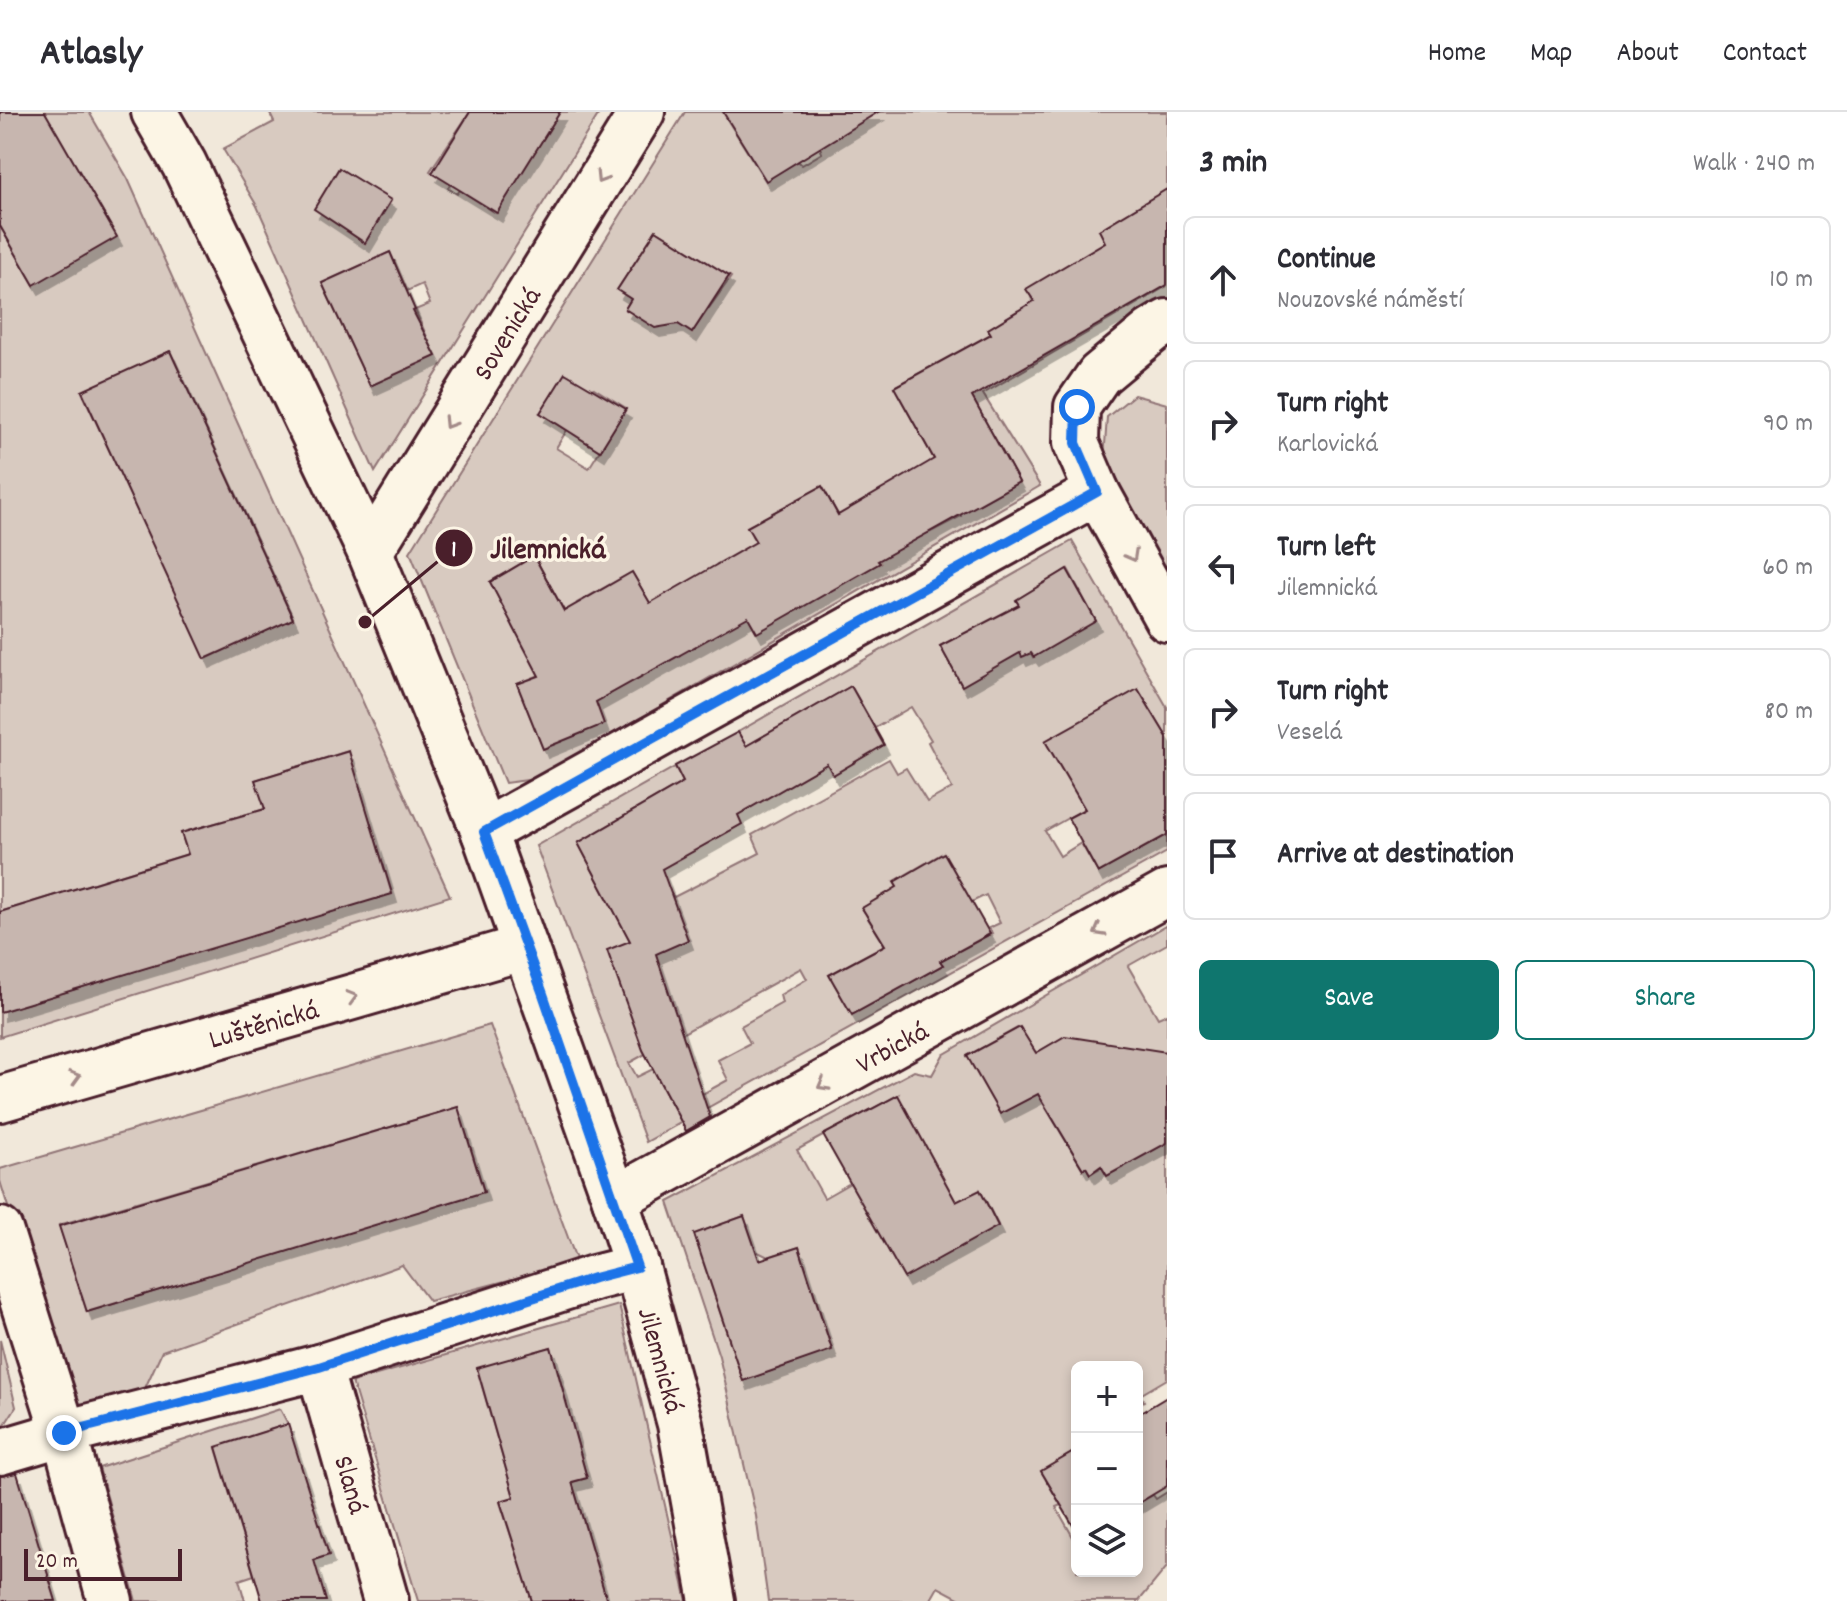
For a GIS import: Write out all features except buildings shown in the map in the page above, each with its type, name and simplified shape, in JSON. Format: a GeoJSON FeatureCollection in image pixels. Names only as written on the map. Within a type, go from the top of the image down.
{"type":"FeatureCollection","features":[{"type":"Feature","properties":{"kind":"street","name":"Jilemnická"},"geometry":{"type":"LineString","coordinates":[[154,112],[184,164],[370,552],[484,832],[637,1267],[680,1424],[712,1601]]}},
{"type":"Feature","properties":{"kind":"street","name":"Sovenická"},"geometry":{"type":"LineString","coordinates":[[370,552],[642,112]]}},
{"type":"Feature","properties":{"kind":"street"},"geometry":{"type":"LineString","coordinates":[[1162,336],[1099,375],[1077,407],[1076,443],[1097,492],[1167,619]]}},
{"type":"Feature","properties":{"kind":"street"},"geometry":{"type":"LineString","coordinates":[[484,832],[1097,492]]}},
{"type":"Feature","properties":{"kind":"street","name":"Vrbická"},"geometry":{"type":"LineString","coordinates":[[615,1199],[1167,893]]}},
{"type":"Feature","properties":{"kind":"street","name":"Luštěnická"},"geometry":{"type":"LineString","coordinates":[[0,1099],[525,947]]}},
{"type":"Feature","properties":{"kind":"street"},"geometry":{"type":"LineString","coordinates":[[0,1230],[64,1433],[110,1601]]}},
{"type":"Feature","properties":{"kind":"street"},"geometry":{"type":"LineString","coordinates":[[0,1452],[319,1367],[594,1278],[637,1267]]}},
{"type":"Feature","properties":{"kind":"street","name":"Slaná"},"geometry":{"type":"LineString","coordinates":[[319,1367],[386,1601]]}},
{"type":"Feature","properties":{"kind":"shaded area"},"geometry":{"type":"Polygon","coordinates":[[[45,112],[89,112],[128,179],[450,896],[0,1037],[0,1012],[392,893],[348,751],[256,780],[265,809],[181,833],[188,854],[0,912],[0,226],[34,285],[45,112]],[[170,351],[82,392],[206,659],[293,618],[170,351]]]}},
{"type":"Feature","properties":{"kind":"shaded area"},"geometry":{"type":"Polygon","coordinates":[[[269,112],[470,112],[430,171],[451,184],[448,188],[457,194],[460,190],[496,213],[560,112],[600,112],[375,472],[257,206],[223,149],[274,122],[269,112]],[[339,168],[315,209],[353,219],[372,231],[391,201],[339,168]],[[390,252],[322,283],[370,386],[435,355],[415,310],[430,304],[422,284],[407,291],[390,252]]]}},
{"type":"Feature","properties":{"kind":"shaded area"},"geometry":{"type":"Polygon","coordinates":[[[685,112],[738,112],[766,180],[798,161],[802,165],[822,153],[820,147],[847,112],[1167,112],[1167,196],[1164,192],[1132,210],[1167,269],[1130,212],[1099,230],[1140,300],[1167,286],[983,394],[1040,486],[535,779],[505,783],[410,552],[685,112]],[[656,230],[617,290],[631,299],[625,309],[653,326],[671,320],[692,332],[731,277],[656,230]],[[1027,289],[1034,301],[988,329],[998,347],[1024,367],[1105,320],[1027,289]],[[950,357],[894,387],[962,509],[978,505],[1019,482],[950,357]],[[594,388],[540,413],[567,430],[556,448],[589,468],[626,408],[594,388]],[[930,462],[911,505],[929,533],[961,516],[930,462]],[[822,486],[748,527],[756,542],[717,564],[757,632],[879,563],[865,537],[854,543],[822,486]],[[534,556],[490,582],[508,616],[557,668],[517,684],[543,749],[602,721],[593,692],[633,681],[680,655],[632,572],[577,603],[594,633],[580,640],[534,556]]]}},
{"type":"Feature","properties":{"kind":"shaded area"},"geometry":{"type":"Polygon","coordinates":[[[1134,395],[1167,404],[1167,577],[1104,459],[1107,417],[1134,395]]]}},
{"type":"Feature","properties":{"kind":"shaded area"},"geometry":{"type":"Polygon","coordinates":[[[1072,541],[1167,707],[1167,737],[1138,689],[1045,741],[1167,793],[1114,792],[1045,831],[1060,856],[1081,843],[1098,873],[1167,835],[1167,852],[646,1142],[536,846],[675,767],[683,782],[578,843],[606,896],[652,874],[674,897],[760,853],[752,835],[889,759],[897,773],[906,768],[927,802],[952,788],[928,742],[931,740],[911,707],[875,728],[851,686],[746,746],[738,732],[1072,541]],[[1068,569],[1016,600],[1020,607],[1016,647],[1031,653],[1033,657],[1096,621],[1068,569]],[[979,626],[940,646],[962,686],[984,673],[990,648],[979,626]],[[943,853],[895,881],[897,887],[862,908],[885,945],[829,975],[852,1014],[943,965],[940,961],[992,933],[989,928],[1000,923],[986,895],[957,909],[943,853]],[[801,968],[629,1063],[637,1077],[653,1069],[675,1109],[728,1080],[718,1060],[750,1043],[741,1026],[782,1003],[780,995],[807,979],[801,968]]]}},
{"type":"Feature","properties":{"kind":"shaded area"},"geometry":{"type":"Polygon","coordinates":[[[1167,925],[1167,944],[1128,966],[1158,1018],[1167,1014],[1167,1051],[1151,1061],[1167,1090],[1167,1379],[1143,1393],[1143,1361],[1071,1361],[1071,1454],[1041,1471],[1061,1505],[1056,1507],[1071,1533],[1071,1577],[1143,1577],[1143,1501],[1153,1495],[1156,1499],[1167,1492],[1167,1567],[1139,1601],[964,1601],[938,1587],[930,1601],[768,1601],[756,1516],[719,1356],[668,1202],[914,1071],[932,1075],[943,1055],[1167,925]],[[1019,1027],[968,1056],[993,1101],[1014,1090],[1038,1094],[1083,1169],[1086,1167],[1090,1174],[1102,1167],[1107,1176],[1134,1161],[1062,1038],[1036,1053],[1019,1027]],[[898,1095],[797,1150],[824,1198],[850,1183],[898,1095]],[[980,1190],[959,1246],[998,1225],[980,1190]],[[744,1216],[694,1234],[743,1381],[832,1349],[799,1247],[768,1257],[756,1251],[744,1216]]]}},
{"type":"Feature","properties":{"kind":"shaded area"},"geometry":{"type":"Polygon","coordinates":[[[490,1025],[577,1262],[429,1301],[402,1265],[162,1351],[140,1399],[85,1410],[63,1384],[0,1181],[0,1169],[490,1025]],[[458,1107],[59,1225],[87,1312],[484,1191],[458,1107]]]}},
{"type":"Feature","properties":{"kind":"shaded area"},"geometry":{"type":"Polygon","coordinates":[[[619,1305],[687,1601],[607,1601],[572,1482],[587,1478],[551,1347],[477,1369],[514,1497],[500,1502],[532,1601],[418,1601],[352,1382],[619,1305]]]}},
{"type":"Feature","properties":{"kind":"shaded area"},"geometry":{"type":"Polygon","coordinates":[[[0,1340],[16,1407],[0,1432],[0,1340]]]}},
{"type":"Feature","properties":{"kind":"shaded area"},"geometry":{"type":"Polygon","coordinates":[[[280,1409],[288,1424],[216,1448],[254,1575],[239,1580],[245,1601],[136,1601],[99,1468],[280,1409]]]}},
{"type":"Feature","properties":{"kind":"place","name":"Jilemnická"},"geometry":{"type":"Point","coordinates":[365,622]}},
{"type":"Feature","properties":{"kind":"route"},"geometry":{"type":"LineString","coordinates":[[64,1433],[319,1367],[594,1278],[637,1267],[484,832],[1097,492],[1076,443],[1077,407]]}}]}
